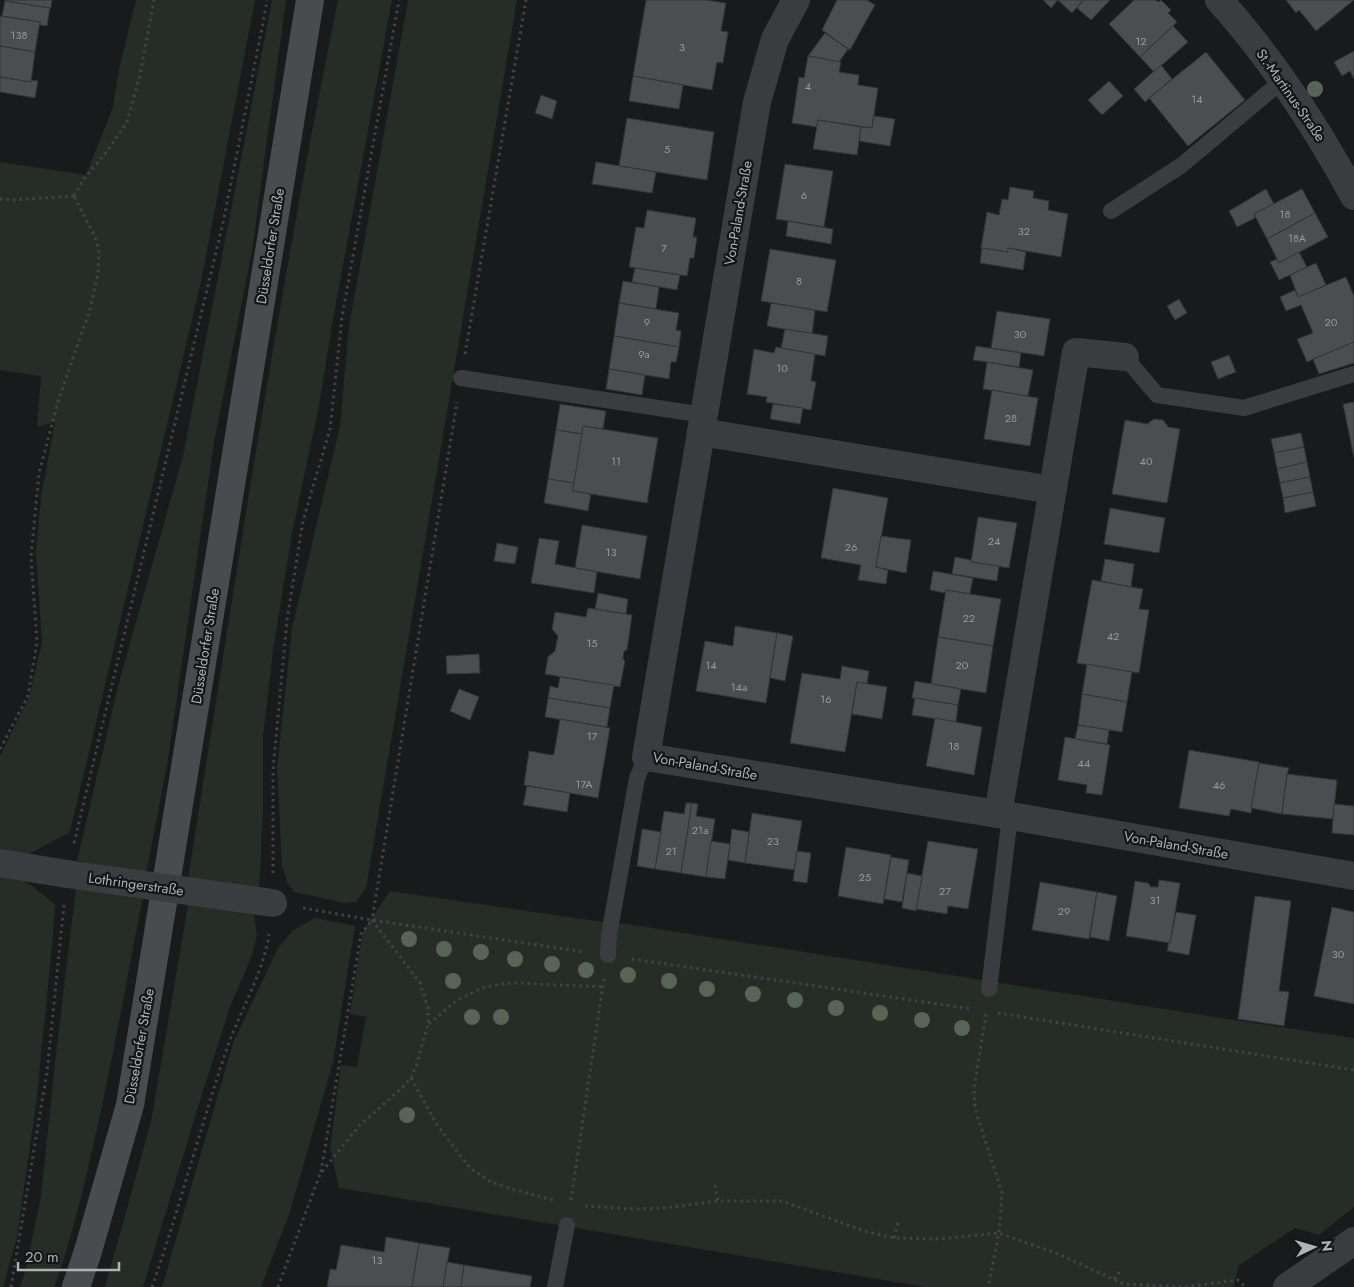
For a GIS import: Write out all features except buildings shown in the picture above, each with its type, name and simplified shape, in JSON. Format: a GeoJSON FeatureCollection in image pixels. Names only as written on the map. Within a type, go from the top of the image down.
{"type":"FeatureCollection","features":[{"type":"Feature","properties":{"kind":"main road","name":"Düsseldorfer Straße"},"geometry":{"type":"LineString","coordinates":[[76,1287],[130,1104],[310,0]]}},
{"type":"Feature","properties":{"kind":"street","name":"Von-Paland-Straße"},"geometry":{"type":"LineString","coordinates":[[796,0],[775,39],[764,72],[757,102],[646,757],[1004,815],[1354,876]]}},
{"type":"Feature","properties":{"kind":"street","name":"St.-Martinus-Straße"},"geometry":{"type":"LineString","coordinates":[[1218,0],[1237,21],[1283,80],[1334,159],[1354,196]]}},
{"type":"Feature","properties":{"kind":"street"},"geometry":{"type":"LineString","coordinates":[[1004,815],[1052,490],[1076,352],[1125,357]]}},
{"type":"Feature","properties":{"kind":"street"},"geometry":{"type":"LineString","coordinates":[[703,423],[1052,490]]}},
{"type":"Feature","properties":{"kind":"street","name":"Lothringerstraße"},"geometry":{"type":"LineString","coordinates":[[0,863],[273,902]]}},
{"type":"Feature","properties":{"kind":"street"},"geometry":{"type":"LineString","coordinates":[[1287,1287],[1354,1241]]}},
{"type":"Feature","properties":{"kind":"lane"},"geometry":{"type":"LineString","coordinates":[[1111,210],[1182,165],[1283,80]]}},
{"type":"Feature","properties":{"kind":"lane"},"geometry":{"type":"LineString","coordinates":[[1125,357],[1157,395],[1244,408],[1354,374]]}},
{"type":"Feature","properties":{"kind":"lane"},"geometry":{"type":"LineString","coordinates":[[461,378],[703,423]]}},
{"type":"Feature","properties":{"kind":"lane"},"geometry":{"type":"LineString","coordinates":[[608,956],[609,935],[637,778],[646,757]]}},
{"type":"Feature","properties":{"kind":"lane"},"geometry":{"type":"LineString","coordinates":[[989,989],[1004,815]]}},
{"type":"Feature","properties":{"kind":"lane"},"geometry":{"type":"LineString","coordinates":[[555,1287],[567,1225]]}},
{"type":"Feature","properties":{"kind":"path"},"geometry":{"type":"LineString","coordinates":[[74,196],[86,176],[106,153],[127,122],[140,75],[154,0]]}},
{"type":"Feature","properties":{"kind":"path"},"geometry":{"type":"LineString","coordinates":[[11,1287],[47,1072],[67,874],[223,223],[266,0]]}},
{"type":"Feature","properties":{"kind":"path"},"geometry":{"type":"LineString","coordinates":[[152,1287],[172,1229],[227,1049],[255,981],[268,941],[273,902],[273,770],[287,620],[303,521],[330,429],[342,317],[399,0]]}},
{"type":"Feature","properties":{"kind":"path"},"geometry":{"type":"LineString","coordinates":[[278,1287],[320,1174],[361,934],[372,920],[461,378],[526,0]]}},
{"type":"Feature","properties":{"kind":"path"},"geometry":{"type":"LineString","coordinates":[[0,200],[74,196]]}},
{"type":"Feature","properties":{"kind":"path"},"geometry":{"type":"LineString","coordinates":[[0,749],[28,696],[37,642],[31,557],[39,473],[59,398],[90,310],[98,273],[99,252],[96,239],[74,196]]}},
{"type":"Feature","properties":{"kind":"path"},"geometry":{"type":"LineString","coordinates":[[273,902],[372,920],[987,1011],[1354,1070]]}},
{"type":"Feature","properties":{"kind":"path"},"geometry":{"type":"LineString","coordinates":[[320,1174],[360,1125],[402,1089],[411,1078],[428,1024],[428,1008],[420,983],[372,920]]}},
{"type":"Feature","properties":{"kind":"path"},"geometry":{"type":"LineString","coordinates":[[567,1225],[608,956]]}},
{"type":"Feature","properties":{"kind":"path"},"geometry":{"type":"LineString","coordinates":[[428,1024],[456,1001],[482,988],[519,983],[603,987]]}},
{"type":"Feature","properties":{"kind":"path"},"geometry":{"type":"LineString","coordinates":[[988,1287],[999,1233],[1002,1193],[974,1109],[974,1088],[989,989]]}},
{"type":"Feature","properties":{"kind":"path"},"geometry":{"type":"LineString","coordinates":[[411,1078],[438,1125],[470,1168],[491,1182],[571,1205],[633,1210],[718,1201],[782,1201],[864,1231],[894,1238],[938,1239],[999,1233],[1058,1254],[1124,1284],[1185,1286],[1238,1280],[1246,1287]]}},
{"type":"Feature","properties":{"kind":"path"},"geometry":{"type":"LineString","coordinates":[[715,1185],[718,1201]]}},
{"type":"Feature","properties":{"kind":"path"},"geometry":{"type":"LineString","coordinates":[[894,1238],[898,1222]]}},
{"type":"Feature","properties":{"kind":"path"},"geometry":{"type":"LineString","coordinates":[[1114,1280],[1120,1271]]}},
{"type":"Feature","properties":{"kind":"shaded area"},"geometry":{"type":"Polygon","coordinates":[[[136,0],[255,0],[201,282],[70,832],[25,856],[0,852],[0,756],[29,698],[42,642],[36,553],[41,497],[55,422],[37,427],[41,376],[0,370],[0,162],[86,175],[113,107],[119,69],[136,0]]]}},
{"type":"Feature","properties":{"kind":"shaded area"},"geometry":{"type":"Polygon","coordinates":[[[272,0],[286,0],[252,251],[214,442],[167,766],[146,873],[77,861],[119,682],[183,456],[272,0]]]}},
{"type":"Feature","properties":{"kind":"shaded area"},"geometry":{"type":"Polygon","coordinates":[[[338,0],[392,0],[332,325],[319,406],[292,533],[273,650],[263,737],[263,809],[259,893],[187,885],[276,331],[338,0]]]}},
{"type":"Feature","properties":{"kind":"shaded area"},"geometry":{"type":"Polygon","coordinates":[[[408,0],[517,0],[366,888],[356,902],[345,903],[294,892],[287,882],[282,866],[277,768],[292,628],[340,426],[349,326],[408,0]]]}},
{"type":"Feature","properties":{"kind":"shaded area"},"geometry":{"type":"Polygon","coordinates":[[[0,874],[20,877],[55,904],[36,1105],[17,1237],[3,1287],[0,1287],[0,874]]]}},
{"type":"Feature","properties":{"kind":"shaded area"},"geometry":{"type":"Polygon","coordinates":[[[76,887],[143,896],[103,1100],[73,1229],[54,1287],[20,1287],[26,1268],[41,1196],[76,887]]]}},
{"type":"Feature","properties":{"kind":"shaded area"},"geometry":{"type":"Polygon","coordinates":[[[390,891],[627,924],[1354,1038],[1354,1207],[1319,1235],[1295,1228],[1238,1266],[1234,1287],[925,1287],[339,1188],[330,1148],[341,1065],[357,1067],[366,1017],[350,1014],[363,931],[390,891]]]}},
{"type":"Feature","properties":{"kind":"shaded area"},"geometry":{"type":"Polygon","coordinates":[[[189,899],[253,909],[257,935],[252,955],[230,1007],[143,1287],[105,1287],[151,1122],[189,899]]]}},
{"type":"Feature","properties":{"kind":"shaded area"},"geometry":{"type":"Polygon","coordinates":[[[315,918],[355,926],[333,1062],[290,1212],[261,1287],[162,1287],[233,1043],[278,948],[292,931],[315,918]]]}}]}
